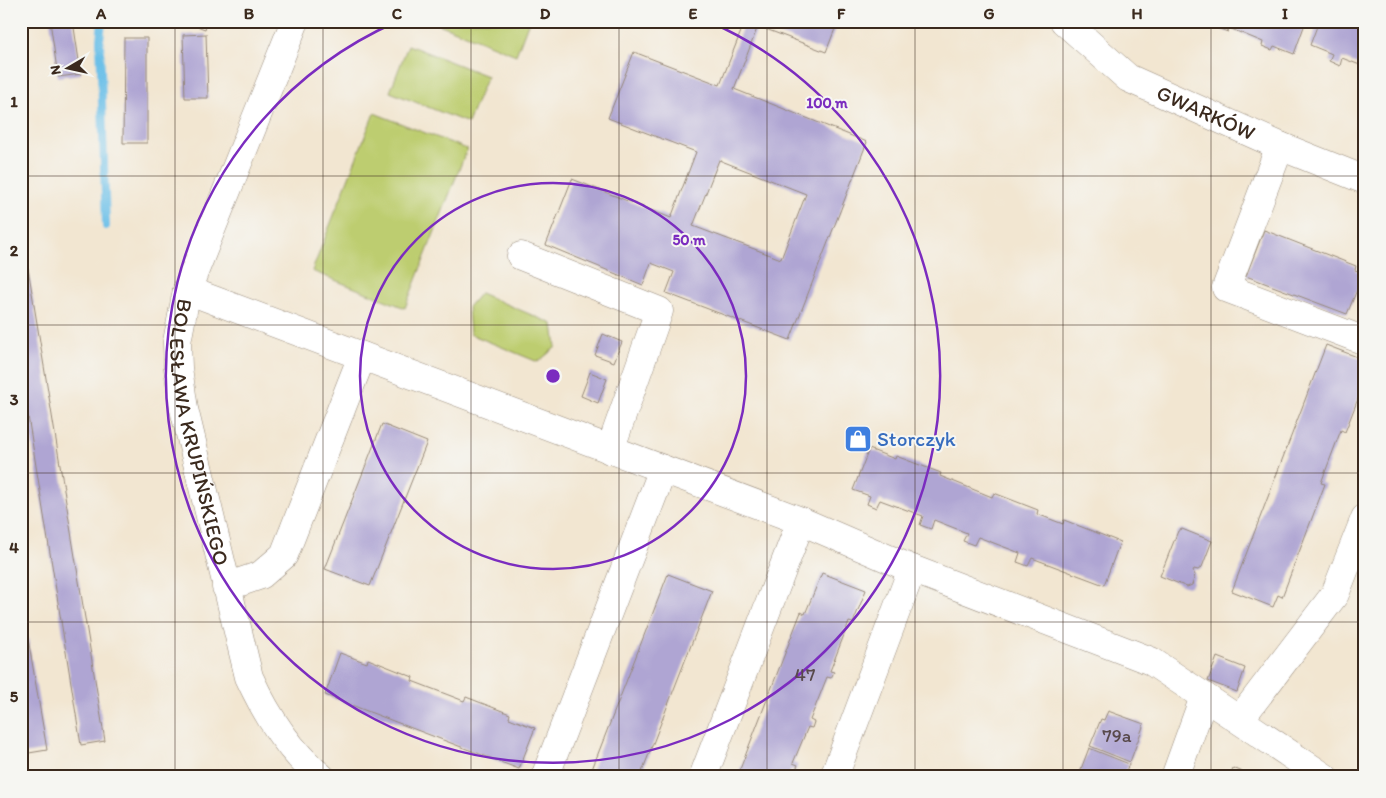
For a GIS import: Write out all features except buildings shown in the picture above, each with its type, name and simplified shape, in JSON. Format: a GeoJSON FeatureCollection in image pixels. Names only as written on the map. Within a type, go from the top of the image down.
{"type":"FeatureCollection","features":[{"type":"Feature","properties":{"kind":"street","name":"BOLESŁAWA KRUPIŃSKIEGO"},"geometry":{"type":"LineString","coordinates":[[295,21],[187,290],[177,342],[184,409],[248,677],[260,702],[289,745],[321,777]]}},
{"type":"Feature","properties":{"kind":"street","name":"GWARKÓW"},"geometry":{"type":"LineString","coordinates":[[1064,21],[1128,78],[1280,146],[1365,180]]}},
{"type":"Feature","properties":{"kind":"street"},"geometry":{"type":"LineString","coordinates":[[1280,146],[1226,288],[1365,341]]}},
{"type":"Feature","properties":{"kind":"street"},"geometry":{"type":"LineString","coordinates":[[521,256],[659,311],[610,450]]}},
{"type":"Feature","properties":{"kind":"street"},"geometry":{"type":"LineString","coordinates":[[187,290],[801,521],[912,569],[1151,661],[1324,777]]}},
{"type":"Feature","properties":{"kind":"street"},"geometry":{"type":"LineString","coordinates":[[226,587],[261,575],[284,555],[362,356]]}},
{"type":"Feature","properties":{"kind":"street"},"geometry":{"type":"LineString","coordinates":[[545,777],[663,469]]}},
{"type":"Feature","properties":{"kind":"street"},"geometry":{"type":"LineString","coordinates":[[1240,719],[1335,594],[1365,518]]}},
{"type":"Feature","properties":{"kind":"street"},"geometry":{"type":"LineString","coordinates":[[703,777],[801,521]]}},
{"type":"Feature","properties":{"kind":"street"},"geometry":{"type":"LineString","coordinates":[[834,777],[912,569]]}},
{"type":"Feature","properties":{"kind":"street"},"geometry":{"type":"LineString","coordinates":[[1175,777],[1204,697]]}},
{"type":"Feature","properties":{"kind":"green space"},"geometry":{"type":"Polygon","coordinates":[[[431,21],[529,21],[516,55],[431,21]]]}},
{"type":"Feature","properties":{"kind":"green space"},"geometry":{"type":"Polygon","coordinates":[[[408,45],[487,76],[468,123],[390,92],[408,45]]]}},
{"type":"Feature","properties":{"kind":"green space"},"geometry":{"type":"Polygon","coordinates":[[[374,113],[467,149],[405,308],[312,271],[374,113]]]}},
{"type":"Feature","properties":{"kind":"green space"},"geometry":{"type":"Polygon","coordinates":[[[480,293],[553,324],[556,347],[538,362],[470,334],[468,307],[480,293]]]}},
{"type":"Feature","properties":{"kind":"waterway"},"geometry":{"type":"LineString","coordinates":[[102,21],[100,40],[106,226]]}},
{"type":"Feature","properties":{"kind":"place","name":"Storczyk"},"geometry":{"type":"Point","coordinates":[858,439]}}]}
